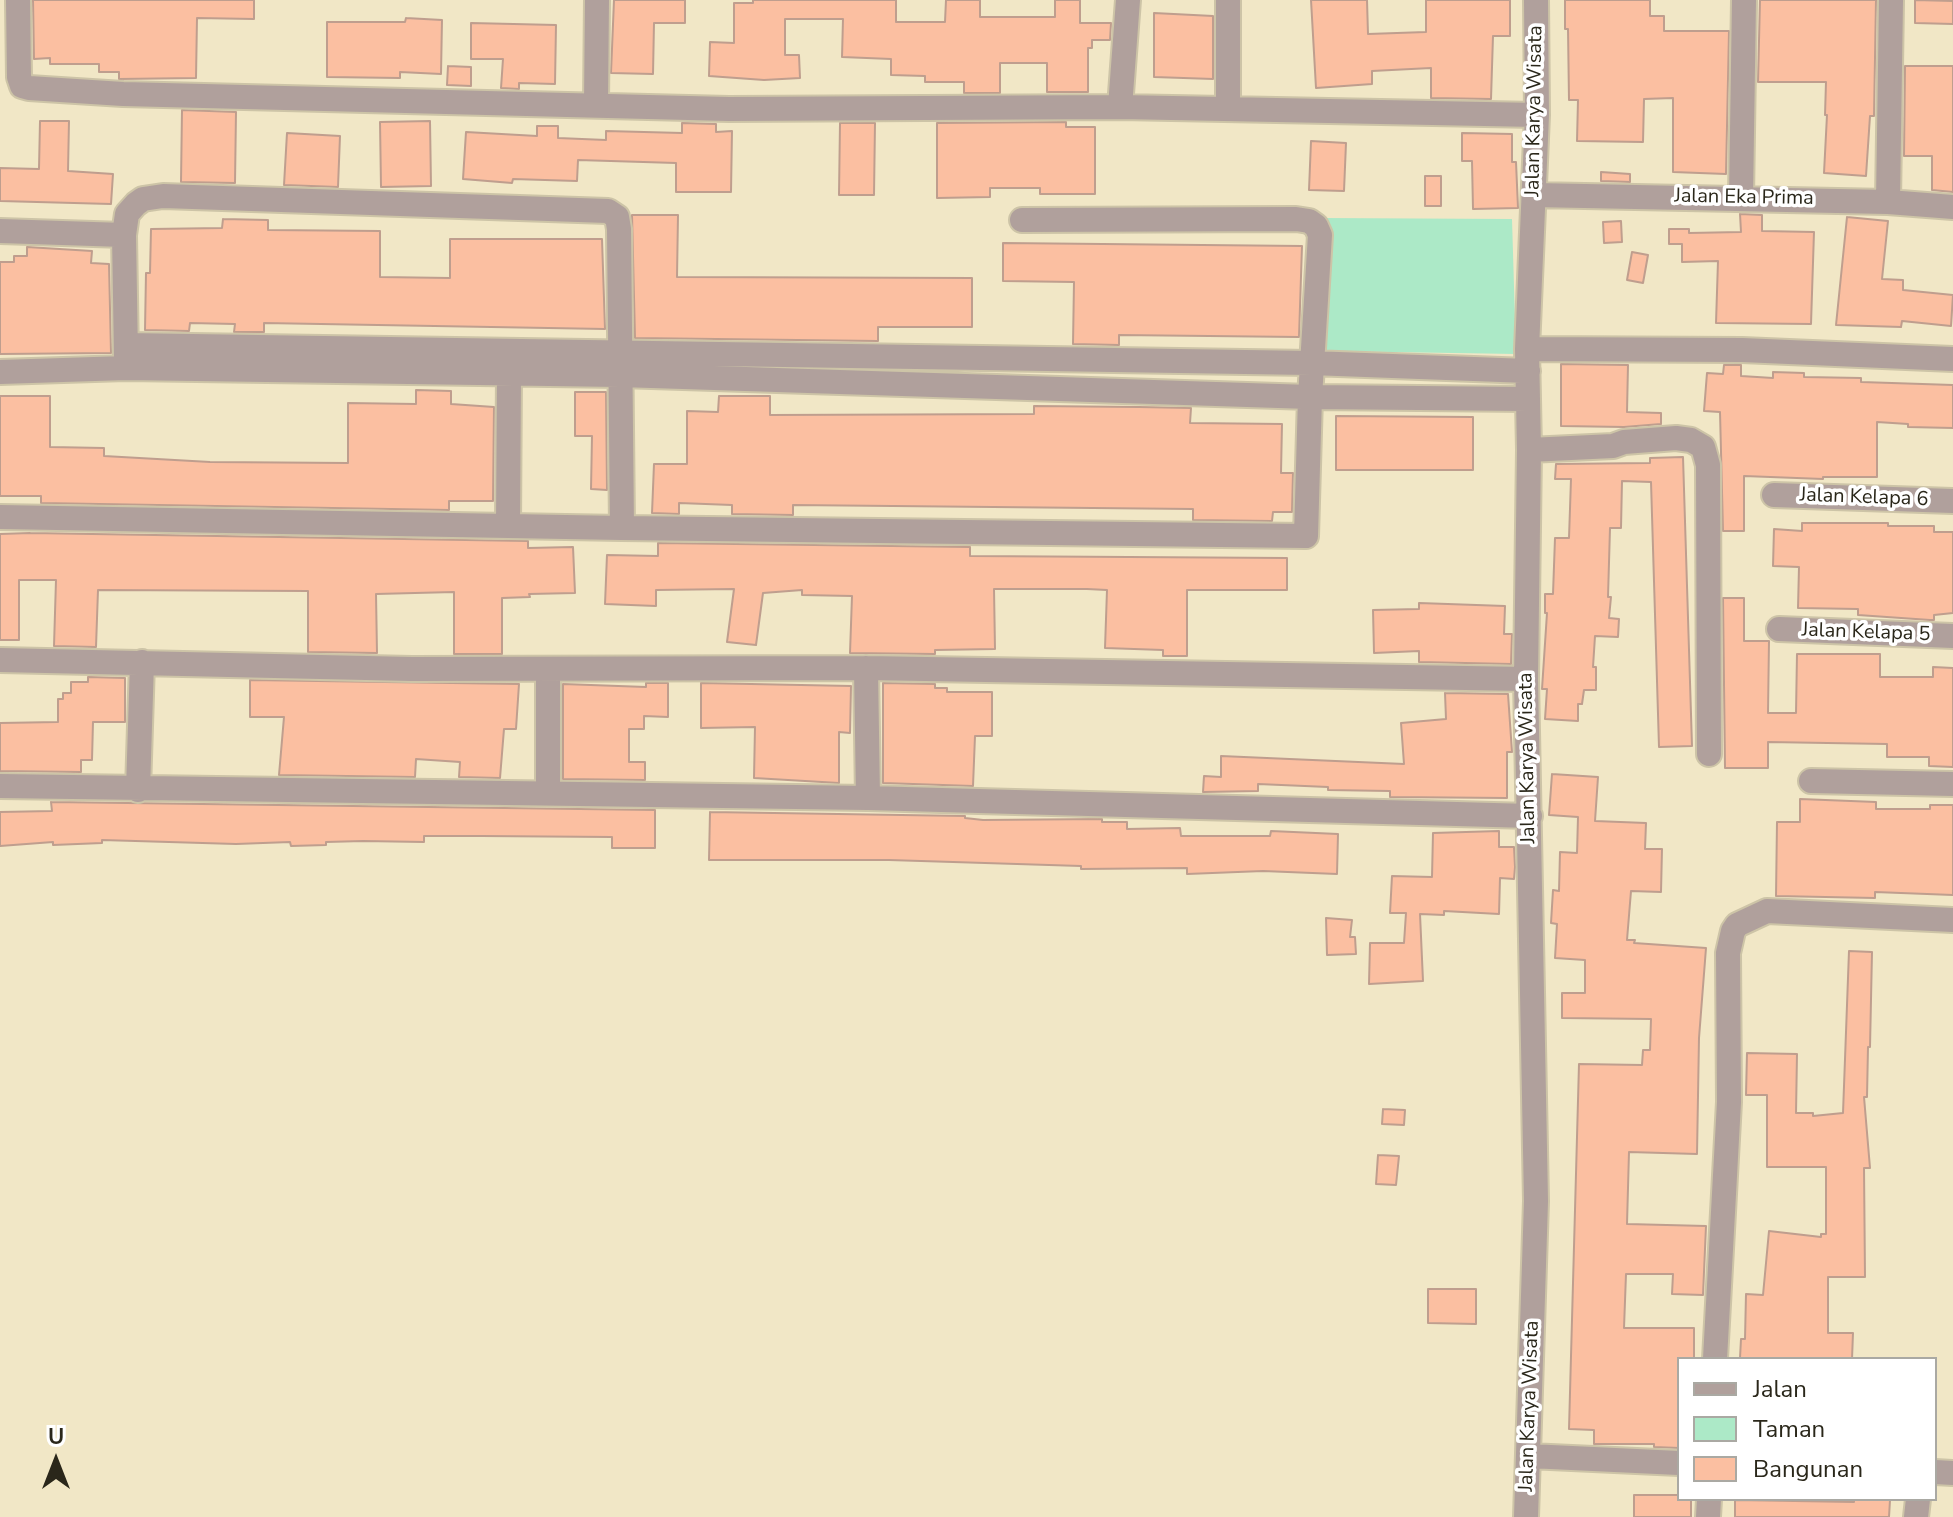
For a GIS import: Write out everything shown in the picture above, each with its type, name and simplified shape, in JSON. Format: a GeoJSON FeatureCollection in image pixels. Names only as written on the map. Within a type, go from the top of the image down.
{"type":"FeatureCollection","features":[{"type":"Feature","properties":{"kind":"street"},"geometry":{"type":"LineString","coordinates":[[0,0],[18,0],[19,77],[22,86],[29,88],[123,94],[729,109],[1120,107],[1537,115]]}},
{"type":"Feature","properties":{"kind":"street"},"geometry":{"type":"LineString","coordinates":[[596,104],[597,0]]}},
{"type":"Feature","properties":{"kind":"street"},"geometry":{"type":"LineString","coordinates":[[1120,107],[1128,0]]}},
{"type":"Feature","properties":{"kind":"street"},"geometry":{"type":"LineString","coordinates":[[1228,0],[1228,108]]}},
{"type":"Feature","properties":{"kind":"street","name":"Jalan Karya Wisata"},"geometry":{"type":"LineString","coordinates":[[1526,1517],[1536,1201],[1526,679],[1528,360],[1537,115],[1536,0]]}},
{"type":"Feature","properties":{"kind":"street"},"geometry":{"type":"LineString","coordinates":[[1741,198],[1744,0]]}},
{"type":"Feature","properties":{"kind":"street"},"geometry":{"type":"LineString","coordinates":[[1888,202],[1891,0]]}},
{"type":"Feature","properties":{"kind":"street","name":"Jalan Eka Prima"},"geometry":{"type":"LineString","coordinates":[[1534,195],[1888,202],[1953,207]]}},
{"type":"Feature","properties":{"kind":"street"},"geometry":{"type":"LineString","coordinates":[[126,356],[124,235],[127,214],[143,199],[163,196],[608,211],[617,217],[619,229],[622,528]]}},
{"type":"Feature","properties":{"kind":"street"},"geometry":{"type":"LineString","coordinates":[[0,517],[1306,536],[1311,363],[1320,235],[1316,226],[1309,221],[1022,220]]}},
{"type":"Feature","properties":{"kind":"street"},"geometry":{"type":"LineString","coordinates":[[0,231],[124,235]]}},
{"type":"Feature","properties":{"kind":"street"},"geometry":{"type":"LineString","coordinates":[[0,372],[126,356],[620,364],[1311,363],[1528,360],[1742,350],[1953,359]]}},
{"type":"Feature","properties":{"kind":"street"},"geometry":{"type":"LineString","coordinates":[[126,356],[509,373],[620,364],[1310,397],[1528,399]]}},
{"type":"Feature","properties":{"kind":"street"},"geometry":{"type":"LineString","coordinates":[[508,526],[509,373]]}},
{"type":"Feature","properties":{"kind":"street"},"geometry":{"type":"LineString","coordinates":[[1529,444],[1613,446],[1624,442],[1676,438],[1691,440],[1703,447],[1708,465],[1709,754]]}},
{"type":"Feature","properties":{"kind":"street","name":"Jalan Kelapa 6"},"geometry":{"type":"LineString","coordinates":[[1774,495],[1953,501]]}},
{"type":"Feature","properties":{"kind":"street","name":"Jalan Kelapa 5"},"geometry":{"type":"LineString","coordinates":[[1779,629],[1953,636]]}},
{"type":"Feature","properties":{"kind":"street"},"geometry":{"type":"LineString","coordinates":[[0,660],[548,670],[866,668],[1526,679]]}},
{"type":"Feature","properties":{"kind":"street"},"geometry":{"type":"LineString","coordinates":[[138,790],[142,662]]}},
{"type":"Feature","properties":{"kind":"street"},"geometry":{"type":"LineString","coordinates":[[866,668],[868,798]]}},
{"type":"Feature","properties":{"kind":"street"},"geometry":{"type":"LineString","coordinates":[[548,670],[548,793]]}},
{"type":"Feature","properties":{"kind":"street"},"geometry":{"type":"LineString","coordinates":[[1811,781],[1953,784]]}},
{"type":"Feature","properties":{"kind":"street"},"geometry":{"type":"LineString","coordinates":[[0,786],[868,798],[1530,816]]}},
{"type":"Feature","properties":{"kind":"street"},"geometry":{"type":"LineString","coordinates":[[1715,1357],[1729,1102],[1728,953],[1733,931],[1737,925],[1767,911],[1953,920]]}},
{"type":"Feature","properties":{"kind":"street"},"geometry":{"type":"LineString","coordinates":[[1529,1456],[1677,1463]]}},
{"type":"Feature","properties":{"kind":"green space"},"geometry":{"type":"Polygon","coordinates":[[[1323,218],[1512,219],[1516,354],[1326,351],[1323,218]]]}},
{"type":"Feature","properties":{"kind":"building"},"geometry":{"type":"Polygon","coordinates":[[[33,0],[254,0],[254,19],[197,18],[196,78],[119,79],[119,72],[99,72],[99,64],[50,64],[50,58],[34,59],[33,0]]]}},
{"type":"Feature","properties":{"kind":"building"},"geometry":{"type":"Polygon","coordinates":[[[614,0],[685,0],[685,23],[654,23],[653,74],[611,73],[614,0]]]}},
{"type":"Feature","properties":{"kind":"building"},"geometry":{"type":"Polygon","coordinates":[[[753,0],[896,0],[896,22],[945,22],[946,0],[980,0],[980,17],[1055,17],[1055,0],[1080,0],[1080,23],[1111,23],[1110,40],[1092,40],[1092,48],[1088,48],[1088,92],[1047,92],[1047,63],[1000,63],[1000,93],[964,93],[964,82],[925,82],[925,76],[891,75],[891,59],[842,57],[843,19],[785,19],[785,55],[799,55],[800,78],[764,80],[709,76],[710,42],[734,43],[734,3],[753,3],[753,0]]]}},
{"type":"Feature","properties":{"kind":"building"},"geometry":{"type":"Polygon","coordinates":[[[1311,0],[1367,0],[1368,34],[1426,32],[1426,0],[1510,0],[1510,36],[1493,36],[1491,99],[1431,98],[1431,68],[1372,71],[1372,84],[1316,88],[1311,0]]]}},
{"type":"Feature","properties":{"kind":"building"},"geometry":{"type":"Polygon","coordinates":[[[1565,0],[1650,0],[1650,16],[1664,16],[1664,31],[1729,31],[1726,174],[1673,172],[1673,98],[1644,99],[1643,142],[1577,141],[1578,100],[1569,100],[1565,0]]]}},
{"type":"Feature","properties":{"kind":"building"},"geometry":{"type":"Polygon","coordinates":[[[1760,0],[1876,0],[1874,116],[1870,116],[1866,176],[1824,173],[1826,82],[1758,82],[1760,0]]]}},
{"type":"Feature","properties":{"kind":"building"},"geometry":{"type":"Polygon","coordinates":[[[1915,0],[1953,1],[1953,24],[1915,23],[1915,0]]]}},
{"type":"Feature","properties":{"kind":"building"},"geometry":{"type":"Polygon","coordinates":[[[1154,13],[1213,16],[1213,79],[1154,77],[1154,13]]]}},
{"type":"Feature","properties":{"kind":"building"},"geometry":{"type":"Polygon","coordinates":[[[406,18],[442,20],[441,74],[400,72],[400,78],[327,77],[327,22],[405,22],[406,18]]]}},
{"type":"Feature","properties":{"kind":"building"},"geometry":{"type":"Polygon","coordinates":[[[471,23],[556,25],[555,84],[519,83],[519,89],[501,88],[503,59],[471,59],[471,23]]]}},
{"type":"Feature","properties":{"kind":"building"},"geometry":{"type":"Polygon","coordinates":[[[448,66],[471,67],[471,86],[447,85],[448,66]]]}},
{"type":"Feature","properties":{"kind":"building"},"geometry":{"type":"Polygon","coordinates":[[[1905,66],[1953,66],[1953,192],[1932,190],[1932,156],[1904,156],[1905,66]]]}},
{"type":"Feature","properties":{"kind":"building"},"geometry":{"type":"Polygon","coordinates":[[[182,110],[236,112],[235,183],[181,182],[182,110]]]}},
{"type":"Feature","properties":{"kind":"building"},"geometry":{"type":"Polygon","coordinates":[[[40,121],[69,121],[68,171],[113,174],[111,204],[0,201],[0,168],[39,169],[40,121]]]}},
{"type":"Feature","properties":{"kind":"building"},"geometry":{"type":"Polygon","coordinates":[[[430,121],[431,186],[381,187],[380,122],[430,121]]]}},
{"type":"Feature","properties":{"kind":"building"},"geometry":{"type":"Polygon","coordinates":[[[1066,122],[1066,127],[1095,127],[1095,194],[1040,194],[1040,188],[990,188],[990,197],[937,198],[937,123],[1066,122]]]}},
{"type":"Feature","properties":{"kind":"building"},"geometry":{"type":"Polygon","coordinates":[[[682,123],[716,124],[716,132],[732,131],[731,192],[676,192],[676,163],[578,160],[577,181],[513,179],[512,183],[463,179],[466,132],[537,136],[537,126],[558,126],[558,138],[606,140],[606,131],[682,133],[682,123]]]}},
{"type":"Feature","properties":{"kind":"building"},"geometry":{"type":"Polygon","coordinates":[[[840,123],[875,123],[874,195],[839,195],[840,123]]]}},
{"type":"Feature","properties":{"kind":"building"},"geometry":{"type":"Polygon","coordinates":[[[287,133],[340,136],[338,187],[284,185],[287,133]]]}},
{"type":"Feature","properties":{"kind":"building"},"geometry":{"type":"Polygon","coordinates":[[[1462,133],[1512,134],[1518,208],[1473,209],[1472,161],[1462,161],[1462,133]]]}},
{"type":"Feature","properties":{"kind":"building"},"geometry":{"type":"Polygon","coordinates":[[[1311,141],[1346,143],[1344,191],[1309,190],[1311,141]]]}},
{"type":"Feature","properties":{"kind":"building"},"geometry":{"type":"Polygon","coordinates":[[[1601,172],[1630,174],[1630,182],[1601,181],[1601,172]]]}},
{"type":"Feature","properties":{"kind":"building"},"geometry":{"type":"Polygon","coordinates":[[[1425,176],[1441,176],[1441,206],[1425,206],[1425,176]]]}},
{"type":"Feature","properties":{"kind":"building"},"geometry":{"type":"Polygon","coordinates":[[[1740,214],[1762,215],[1762,231],[1814,232],[1811,324],[1716,323],[1718,261],[1682,262],[1682,244],[1669,244],[1669,229],[1689,229],[1689,233],[1741,232],[1740,214]]]}},
{"type":"Feature","properties":{"kind":"building"},"geometry":{"type":"Polygon","coordinates":[[[632,215],[678,215],[677,277],[972,278],[972,327],[878,327],[878,341],[635,338],[632,215]]]}},
{"type":"Feature","properties":{"kind":"building"},"geometry":{"type":"Polygon","coordinates":[[[1847,217],[1888,221],[1882,279],[1903,280],[1903,290],[1953,295],[1951,326],[1902,321],[1901,327],[1836,325],[1847,217]]]}},
{"type":"Feature","properties":{"kind":"building"},"geometry":{"type":"Polygon","coordinates":[[[223,219],[268,220],[268,230],[380,231],[380,277],[450,278],[450,239],[602,239],[605,329],[264,323],[264,332],[234,332],[235,324],[190,323],[189,331],[145,330],[151,229],[222,228],[223,219]]]}},
{"type":"Feature","properties":{"kind":"building"},"geometry":{"type":"Polygon","coordinates":[[[1621,221],[1622,242],[1604,243],[1603,222],[1621,221]]]}},
{"type":"Feature","properties":{"kind":"building"},"geometry":{"type":"Polygon","coordinates":[[[1003,243],[1302,246],[1299,337],[1119,335],[1119,345],[1073,344],[1074,282],[1003,281],[1003,243]]]}},
{"type":"Feature","properties":{"kind":"building"},"geometry":{"type":"Polygon","coordinates":[[[27,247],[92,251],[91,263],[109,264],[111,353],[0,354],[0,262],[14,262],[14,256],[27,256],[27,247]]]}},
{"type":"Feature","properties":{"kind":"building"},"geometry":{"type":"Polygon","coordinates":[[[1632,252],[1648,255],[1643,283],[1627,280],[1632,252]]]}},
{"type":"Feature","properties":{"kind":"building"},"geometry":{"type":"Polygon","coordinates":[[[1561,364],[1628,365],[1627,412],[1661,413],[1661,424],[1561,426],[1561,364]]]}},
{"type":"Feature","properties":{"kind":"building"},"geometry":{"type":"Polygon","coordinates":[[[1724,365],[1741,365],[1741,376],[1773,378],[1773,372],[1804,373],[1804,377],[1861,378],[1861,382],[1953,385],[1953,428],[1908,427],[1908,424],[1877,422],[1877,477],[1823,479],[1744,476],[1744,531],[1723,531],[1720,412],[1704,411],[1707,373],[1723,374],[1724,365]]]}},
{"type":"Feature","properties":{"kind":"building"},"geometry":{"type":"Polygon","coordinates":[[[416,390],[451,391],[451,404],[494,407],[493,501],[449,501],[449,510],[41,503],[41,496],[0,496],[0,396],[50,396],[50,447],[104,448],[104,456],[210,462],[348,463],[348,403],[416,404],[416,390]]]}},
{"type":"Feature","properties":{"kind":"building"},"geometry":{"type":"Polygon","coordinates":[[[575,392],[606,392],[607,490],[591,489],[592,436],[575,436],[575,392]]]}},
{"type":"Feature","properties":{"kind":"building"},"geometry":{"type":"Polygon","coordinates":[[[719,396],[770,396],[770,415],[1034,414],[1034,406],[1139,407],[1191,408],[1190,423],[1282,424],[1281,473],[1293,473],[1292,512],[1273,512],[1272,521],[1193,520],[1193,509],[793,505],[793,515],[732,514],[732,505],[679,503],[679,514],[652,513],[654,464],[687,464],[687,411],[718,412],[719,396]]]}},
{"type":"Feature","properties":{"kind":"building"},"geometry":{"type":"Polygon","coordinates":[[[1336,416],[1473,417],[1473,470],[1336,470],[1336,416]]]}},
{"type":"Feature","properties":{"kind":"building"},"geometry":{"type":"Polygon","coordinates":[[[1683,457],[1692,746],[1659,747],[1651,482],[1622,481],[1621,528],[1610,528],[1608,597],[1611,597],[1609,618],[1619,619],[1618,637],[1595,636],[1593,667],[1596,667],[1596,690],[1584,690],[1582,704],[1578,704],[1578,721],[1545,719],[1547,689],[1542,689],[1547,613],[1545,594],[1553,594],[1555,538],[1569,538],[1571,479],[1555,479],[1556,464],[1650,463],[1650,458],[1683,457]]]}},
{"type":"Feature","properties":{"kind":"building"},"geometry":{"type":"Polygon","coordinates":[[[1802,523],[1888,523],[1888,526],[1934,526],[1934,532],[1953,532],[1953,613],[1934,615],[1934,620],[1930,620],[1858,615],[1858,609],[1798,608],[1799,567],[1773,566],[1774,529],[1802,531],[1802,523]]]}},
{"type":"Feature","properties":{"kind":"building"},"geometry":{"type":"Polygon","coordinates":[[[0,534],[528,541],[528,548],[573,547],[575,593],[502,598],[502,654],[454,654],[454,592],[376,594],[377,653],[308,652],[308,591],[98,590],[96,647],[54,646],[56,580],[19,580],[19,640],[0,640],[0,534]]]}},
{"type":"Feature","properties":{"kind":"building"},"geometry":{"type":"Polygon","coordinates":[[[658,543],[970,547],[970,556],[1287,558],[1287,590],[1187,590],[1187,656],[1163,656],[1163,650],[1105,648],[1107,590],[1087,589],[994,589],[995,649],[935,650],[935,654],[850,653],[852,596],[802,595],[802,590],[763,593],[756,645],[727,642],[734,589],[656,590],[656,606],[605,604],[607,555],[658,556],[658,543]]]}},
{"type":"Feature","properties":{"kind":"building"},"geometry":{"type":"Polygon","coordinates":[[[1723,598],[1744,598],[1744,641],[1769,641],[1768,713],[1796,713],[1797,654],[1880,654],[1880,677],[1933,677],[1933,667],[1953,668],[1953,767],[1929,766],[1929,757],[1887,757],[1887,744],[1768,742],[1768,768],[1725,768],[1723,598]]]}},
{"type":"Feature","properties":{"kind":"building"},"geometry":{"type":"Polygon","coordinates":[[[1419,603],[1505,606],[1504,634],[1512,634],[1511,664],[1419,662],[1419,651],[1374,653],[1373,610],[1419,609],[1419,603]]]}},
{"type":"Feature","properties":{"kind":"building"},"geometry":{"type":"Polygon","coordinates":[[[88,677],[125,678],[125,722],[93,722],[92,760],[81,760],[81,772],[0,771],[0,723],[58,722],[58,699],[63,699],[63,693],[71,693],[71,682],[88,682],[88,677]]]}},
{"type":"Feature","properties":{"kind":"building"},"geometry":{"type":"Polygon","coordinates":[[[250,680],[519,684],[516,729],[504,729],[500,778],[459,777],[460,762],[416,759],[415,777],[279,775],[284,717],[250,717],[250,680]]]}},
{"type":"Feature","properties":{"kind":"building"},"geometry":{"type":"Polygon","coordinates":[[[646,683],[668,683],[668,717],[644,716],[644,729],[629,729],[629,762],[645,762],[645,780],[563,779],[563,684],[646,687],[646,683]]]}},
{"type":"Feature","properties":{"kind":"building"},"geometry":{"type":"Polygon","coordinates":[[[701,683],[851,686],[850,733],[839,732],[839,783],[754,778],[755,727],[701,728],[701,683]]]}},
{"type":"Feature","properties":{"kind":"building"},"geometry":{"type":"Polygon","coordinates":[[[883,683],[935,684],[935,688],[947,688],[947,692],[992,692],[992,736],[975,736],[973,786],[883,783],[883,683]]]}},
{"type":"Feature","properties":{"kind":"building"},"geometry":{"type":"Polygon","coordinates":[[[1445,693],[1508,694],[1512,752],[1507,752],[1507,798],[1390,797],[1390,791],[1258,784],[1258,791],[1203,792],[1204,776],[1221,777],[1221,756],[1404,764],[1401,723],[1446,719],[1445,693]]]}},
{"type":"Feature","properties":{"kind":"building"},"geometry":{"type":"Polygon","coordinates":[[[1552,774],[1598,777],[1595,821],[1646,823],[1645,849],[1662,849],[1661,892],[1631,891],[1627,940],[1706,948],[1699,1038],[1697,1154],[1629,1152],[1627,1224],[1706,1226],[1703,1295],[1672,1294],[1673,1274],[1626,1274],[1624,1328],[1694,1328],[1694,1357],[1677,1357],[1677,1448],[1654,1447],[1654,1444],[1594,1444],[1594,1430],[1569,1429],[1579,1064],[1642,1065],[1643,1050],[1650,1050],[1651,1019],[1562,1018],[1562,993],[1585,993],[1585,960],[1555,958],[1557,924],[1551,923],[1553,890],[1559,891],[1560,852],[1577,853],[1578,817],[1549,815],[1552,774]]]}},
{"type":"Feature","properties":{"kind":"building"},"geometry":{"type":"Polygon","coordinates":[[[1800,799],[1876,802],[1876,809],[1930,809],[1930,805],[1953,805],[1953,895],[1875,892],[1875,898],[1776,896],[1777,822],[1800,822],[1800,799]]]}},
{"type":"Feature","properties":{"kind":"building"},"geometry":{"type":"Polygon","coordinates":[[[51,802],[655,810],[655,848],[612,848],[612,837],[481,836],[424,836],[424,842],[326,842],[326,845],[291,846],[290,842],[236,844],[102,840],[102,843],[53,845],[53,842],[0,846],[0,812],[52,811],[51,802]]]}},
{"type":"Feature","properties":{"kind":"building"},"geometry":{"type":"Polygon","coordinates":[[[710,812],[965,816],[983,820],[1102,819],[1102,822],[1127,822],[1127,829],[1180,828],[1181,836],[1270,836],[1271,831],[1338,834],[1337,874],[1263,871],[1187,874],[1187,868],[1081,869],[1081,866],[889,860],[709,860],[710,812]]]}},
{"type":"Feature","properties":{"kind":"building"},"geometry":{"type":"Polygon","coordinates":[[[1499,831],[1499,847],[1514,847],[1515,867],[1514,879],[1500,878],[1499,914],[1444,911],[1444,915],[1420,914],[1423,981],[1369,984],[1370,943],[1404,943],[1406,913],[1390,913],[1392,876],[1432,877],[1433,833],[1499,831]]]}},
{"type":"Feature","properties":{"kind":"building"},"geometry":{"type":"Polygon","coordinates":[[[1326,918],[1352,920],[1350,937],[1355,937],[1356,954],[1327,955],[1326,918]]]}},
{"type":"Feature","properties":{"kind":"building"},"geometry":{"type":"Polygon","coordinates":[[[1849,951],[1872,952],[1870,1047],[1867,1097],[1864,1097],[1870,1168],[1864,1168],[1865,1277],[1828,1277],[1828,1333],[1853,1333],[1852,1357],[1740,1357],[1741,1339],[1745,1339],[1746,1294],[1763,1295],[1769,1231],[1821,1237],[1821,1234],[1826,1234],[1826,1167],[1767,1167],[1767,1095],[1746,1095],[1747,1053],[1797,1054],[1796,1113],[1813,1113],[1813,1116],[1843,1113],[1849,951]]]}},
{"type":"Feature","properties":{"kind":"building"},"geometry":{"type":"Polygon","coordinates":[[[1383,1109],[1405,1110],[1404,1125],[1382,1124],[1383,1109]]]}},
{"type":"Feature","properties":{"kind":"building"},"geometry":{"type":"Polygon","coordinates":[[[1378,1155],[1399,1156],[1396,1185],[1376,1184],[1378,1155]]]}},
{"type":"Feature","properties":{"kind":"building"},"geometry":{"type":"Polygon","coordinates":[[[1428,1289],[1476,1289],[1476,1324],[1428,1323],[1428,1289]]]}},
{"type":"Feature","properties":{"kind":"building"},"geometry":{"type":"Polygon","coordinates":[[[1634,1495],[1677,1495],[1677,1501],[1691,1501],[1691,1517],[1634,1517],[1634,1495]]]}},
{"type":"Feature","properties":{"kind":"building"},"geometry":{"type":"Polygon","coordinates":[[[1735,1501],[1890,1501],[1889,1517],[1735,1517],[1735,1501]]]}}]}
